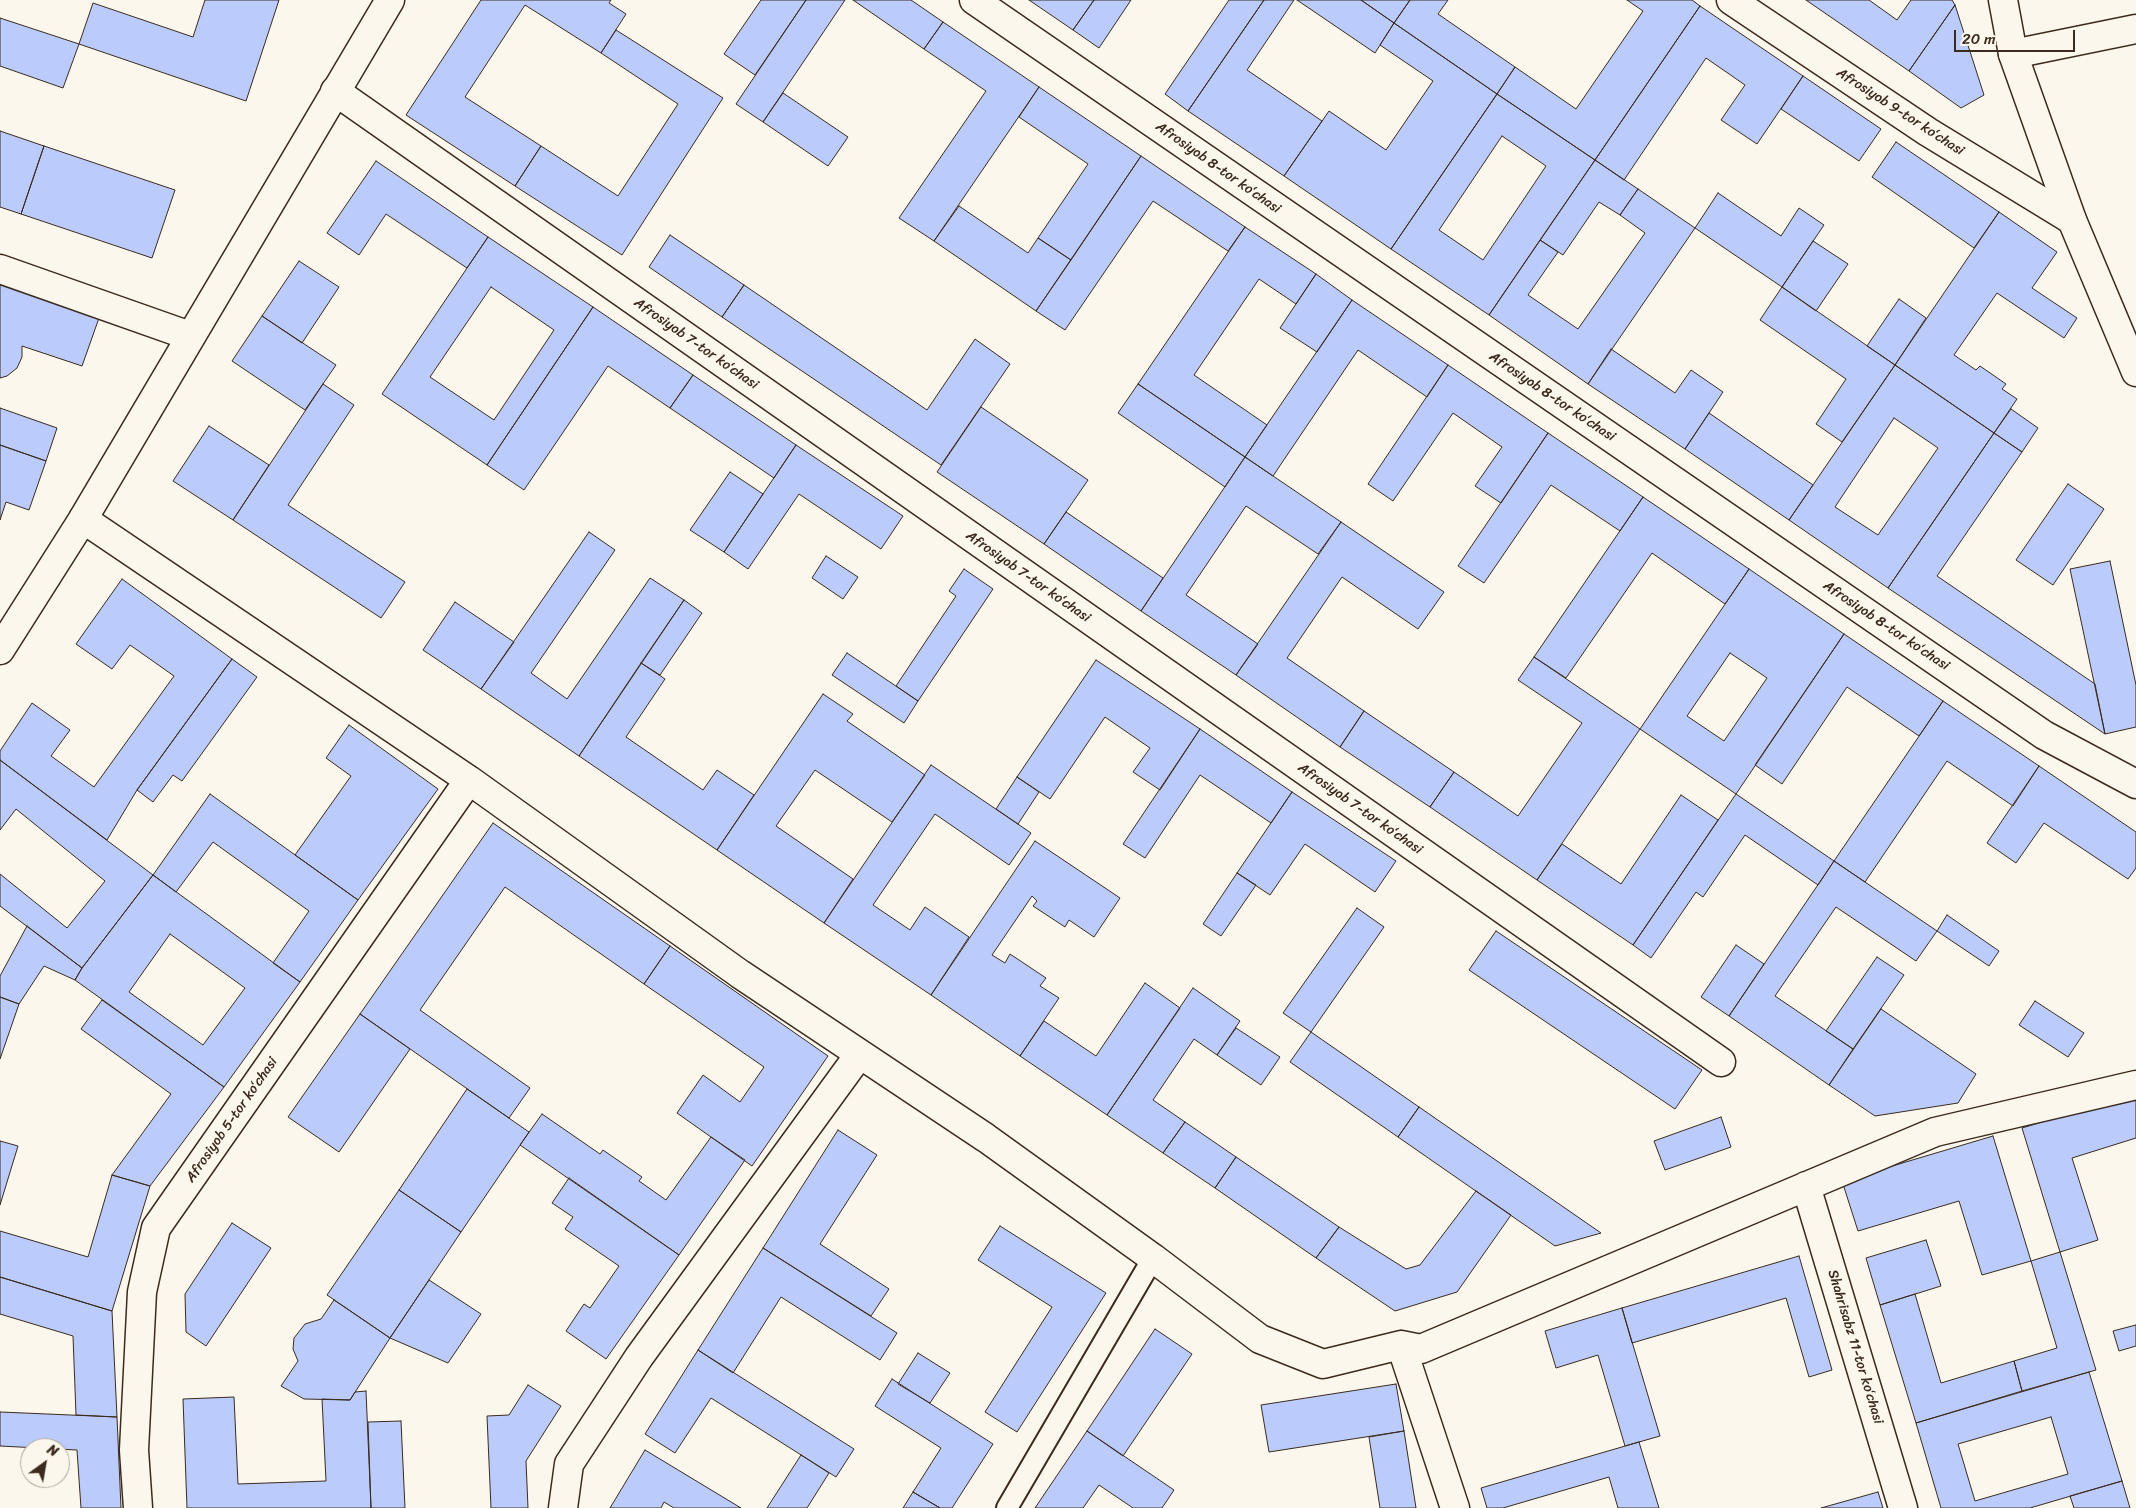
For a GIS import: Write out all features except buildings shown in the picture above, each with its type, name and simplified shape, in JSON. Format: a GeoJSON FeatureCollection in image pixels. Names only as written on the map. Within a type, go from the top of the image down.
{"type":"FeatureCollection","features":[{"type":"Feature","properties":{"kind":"street"},"geometry":{"type":"LineString","coordinates":[[0,650],[83,519],[390,0]]}},
{"type":"Feature","properties":{"kind":"street","name":"Afrosiyob 8-tor koʻchasi"},"geometry":{"type":"LineString","coordinates":[[974,0],[2044,735],[2136,784]]}},
{"type":"Feature","properties":{"kind":"street","name":"Afrosiyob 9-tor koʻchasi"},"geometry":{"type":"LineString","coordinates":[[1731,0],[1928,132],[2072,220]]}},
{"type":"Feature","properties":{"kind":"street"},"geometry":{"type":"LineString","coordinates":[[2003,0],[2013,54],[2072,220],[2136,372]]}},
{"type":"Feature","properties":{"kind":"street"},"geometry":{"type":"LineString","coordinates":[[2013,54],[2136,29]]}},
{"type":"Feature","properties":{"kind":"street","name":"Afrosiyob 7-tor koʻchasi"},"geometry":{"type":"LineString","coordinates":[[335,91],[1721,1062]]}},
{"type":"Feature","properties":{"kind":"street"},"geometry":{"type":"LineString","coordinates":[[0,269],[190,336]]}},
{"type":"Feature","properties":{"kind":"street"},"geometry":{"type":"LineString","coordinates":[[83,519],[469,780],[740,974],[986,1138],[1153,1258],[1260,1339],[1323,1364],[1401,1345],[1421,1349],[1935,1132],[2136,1085]]}},
{"type":"Feature","properties":{"kind":"street","name":"Afrosiyob 5-tor koʻchasi"},"geometry":{"type":"LineString","coordinates":[[138,1508],[134,1450],[142,1292],[156,1228],[469,780]]}},
{"type":"Feature","properties":{"kind":"street"},"geometry":{"type":"LineString","coordinates":[[563,1508],[569,1464],[574,1456],[639,1357],[859,1054]]}},
{"type":"Feature","properties":{"kind":"street","name":"Shahrisabz 11-tor koʻchasi"},"geometry":{"type":"LineString","coordinates":[[1806,1186],[1904,1508]]}},
{"type":"Feature","properties":{"kind":"street"},"geometry":{"type":"LineString","coordinates":[[1401,1345],[1454,1508]]}},
{"type":"Feature","properties":{"kind":"lane"},"geometry":{"type":"LineString","coordinates":[[1007,1508],[1153,1258]]}}]}
